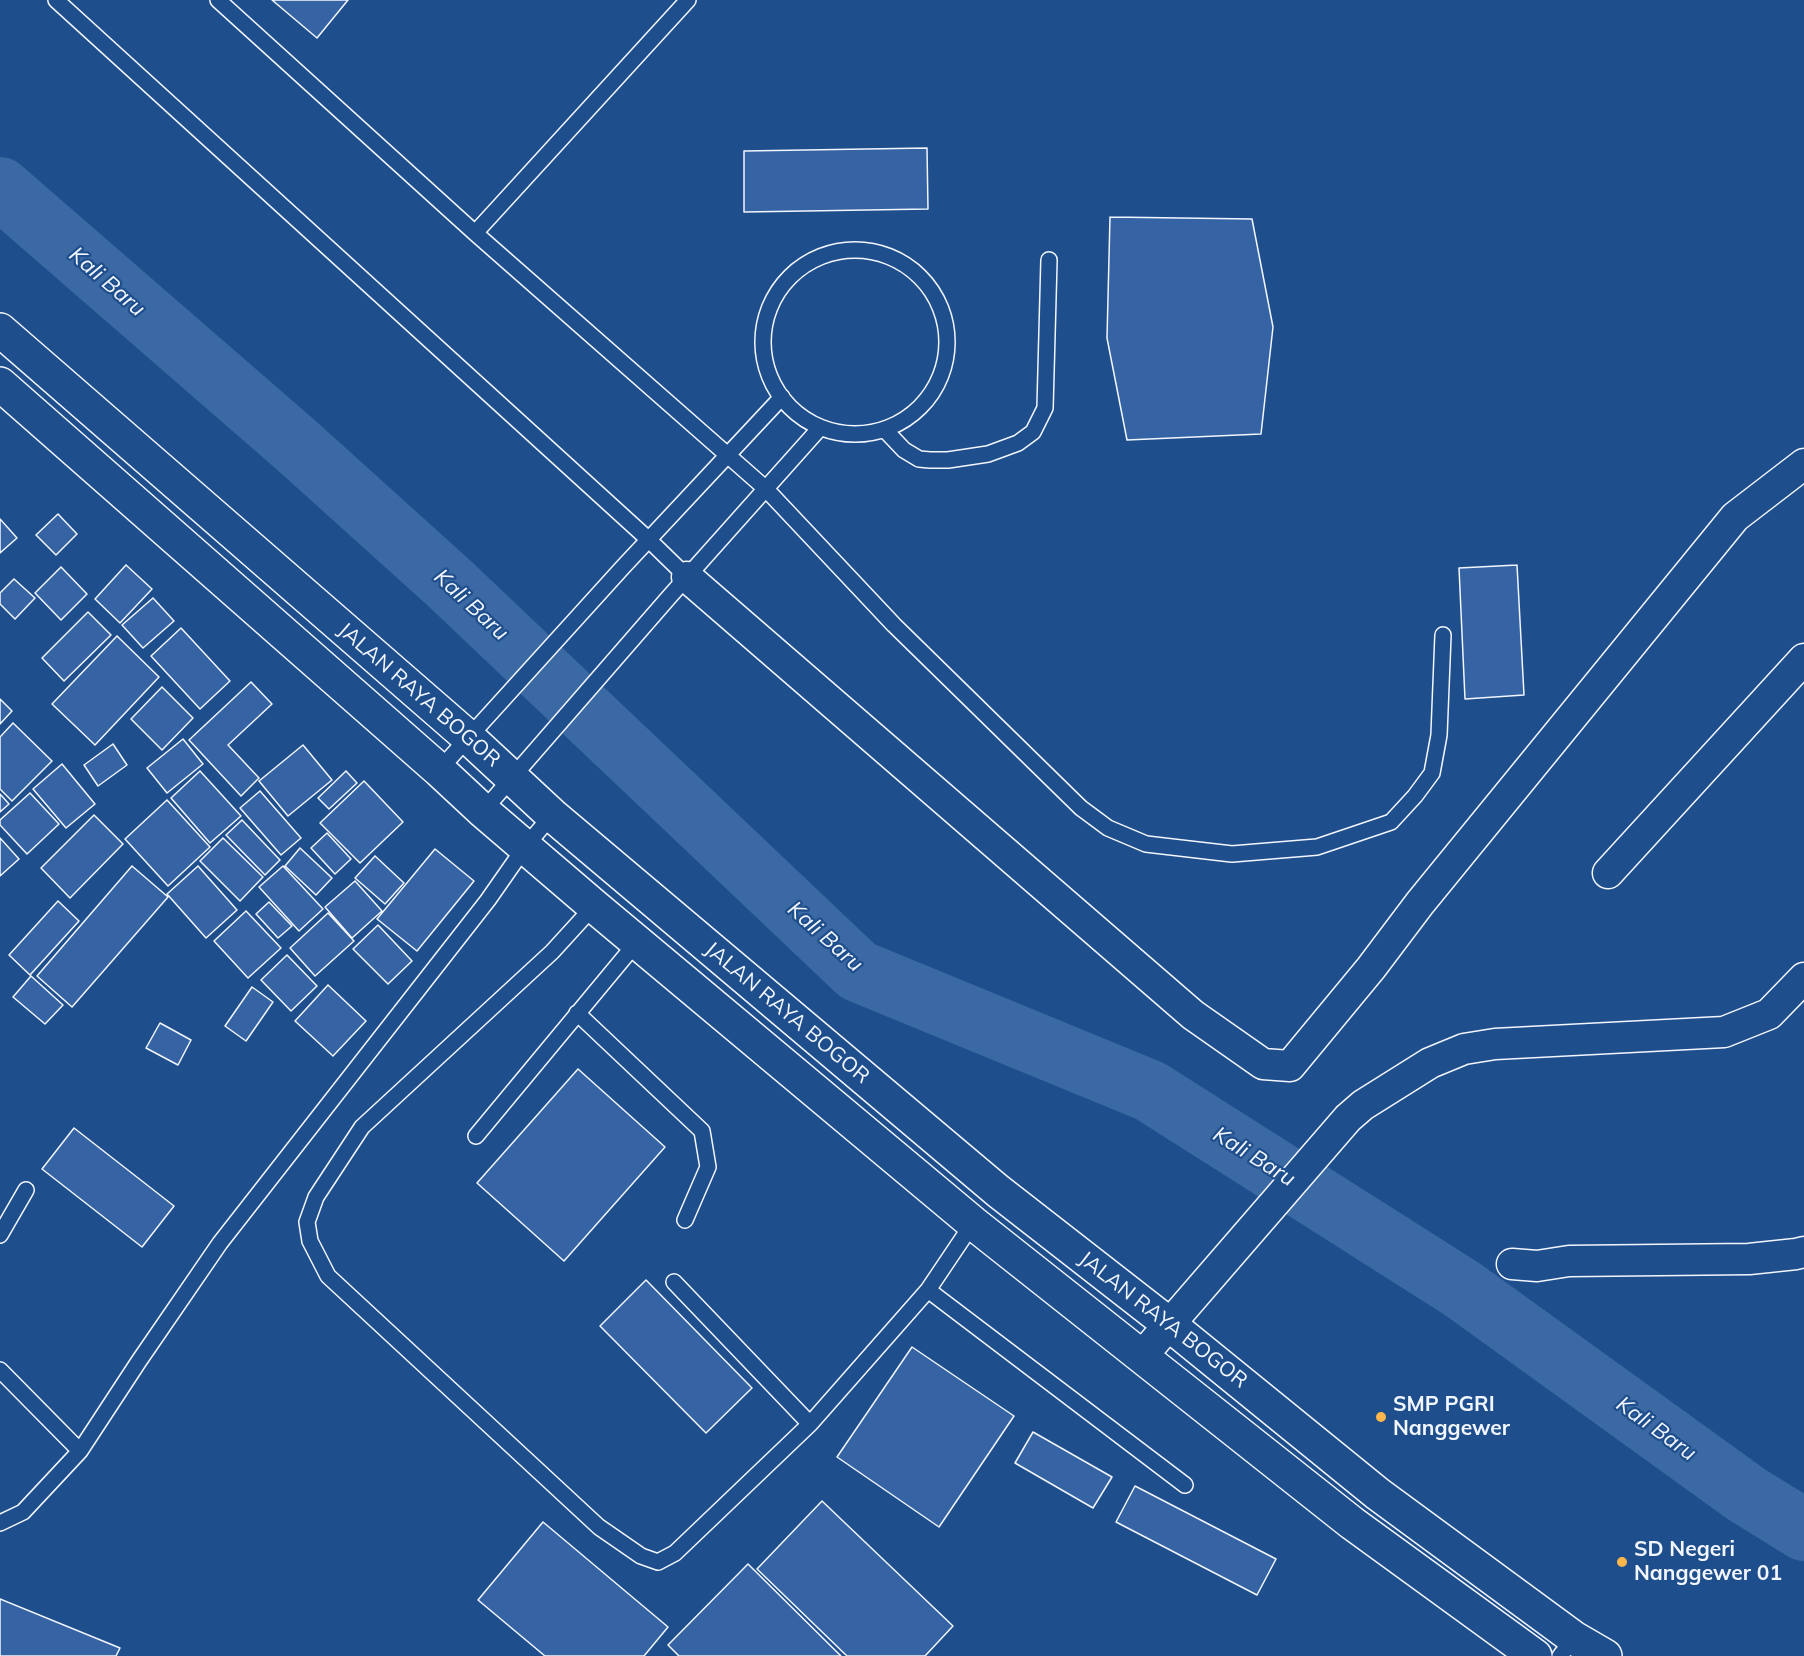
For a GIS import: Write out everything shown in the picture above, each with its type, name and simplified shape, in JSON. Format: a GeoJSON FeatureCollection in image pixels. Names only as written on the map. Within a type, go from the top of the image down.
{"type":"FeatureCollection","features":[{"type":"Feature","properties":{"kind":"highway","name":"JALAN RAYA BOGOR"},"geometry":{"type":"LineString","coordinates":[[0,330],[477,729],[520,769],[552,815],[998,1191],[1170,1325],[1567,1647],[1605,1656]]}},
{"type":"Feature","properties":{"kind":"highway","name":"JALAN RAYA BOGOR"},"geometry":{"type":"LineString","coordinates":[[0,384],[483,811],[973,1223],[1352,1523],[1535,1656]]}},
{"type":"Feature","properties":{"kind":"street"},"geometry":{"type":"LineString","coordinates":[[678,586],[1193,1015],[1263,1065],[1290,1066],[1371,968],[1427,894],[1735,517],[1804,464]]}},
{"type":"Feature","properties":{"kind":"street"},"geometry":{"type":"LineString","coordinates":[[1608,873],[1804,659]]}},
{"type":"Feature","properties":{"kind":"street"},"geometry":{"type":"LineString","coordinates":[[1142,1356],[1348,1118],[1363,1105],[1430,1063],[1464,1049],[1495,1044],[1724,1032],[1769,1014],[1804,978]]}},
{"type":"Feature","properties":{"kind":"street"},"geometry":{"type":"LineString","coordinates":[[1512,1264],[1538,1266],[1569,1261],[1749,1259],[1804,1252]]}},
{"type":"Feature","properties":{"kind":"lane"},"geometry":{"type":"LineString","coordinates":[[56,0],[649,540],[678,586]]}},
{"type":"Feature","properties":{"kind":"lane"},"geometry":{"type":"LineString","coordinates":[[218,0],[475,233],[765,488],[894,624],[1081,808],[1108,828],[1146,844],[1232,854],[1317,847],[1391,822],[1415,796],[1431,772],[1440,735],[1443,635]]}},
{"type":"Feature","properties":{"kind":"lane"},"geometry":{"type":"LineString","coordinates":[[475,233],[688,0]]}},
{"type":"Feature","properties":{"kind":"lane"},"geometry":{"type":"LineString","coordinates":[[875,251],[911,268],[937,298],[947,336],[941,375],[919,409],[885,430],[852,435],[819,429],[782,398],[768,377],[762,337],[773,299],[798,268],[835,252],[875,251]]}},
{"type":"Feature","properties":{"kind":"lane"},"geometry":{"type":"LineString","coordinates":[[885,430],[904,450],[919,459],[930,460],[948,460],[988,454],[1018,443],[1034,432],[1045,408],[1049,260]]}},
{"type":"Feature","properties":{"kind":"lane"},"geometry":{"type":"LineString","coordinates":[[439,770],[623,567],[782,398]]}},
{"type":"Feature","properties":{"kind":"lane"},"geometry":{"type":"LineString","coordinates":[[483,811],[678,586],[819,429]]}},
{"type":"Feature","properties":{"kind":"lane"},"geometry":{"type":"LineString","coordinates":[[0,1523],[23,1512],[80,1451],[139,1360],[220,1243],[552,815]]}},
{"type":"Feature","properties":{"kind":"lane"},"geometry":{"type":"LineString","coordinates":[[594,906],[552,952],[363,1128],[316,1197],[307,1222],[309,1241],[328,1276],[599,1527],[649,1559],[658,1562],[675,1553],[810,1424],[928,1290],[973,1223]]}},
{"type":"Feature","properties":{"kind":"lane"},"geometry":{"type":"LineString","coordinates":[[476,1136],[637,942]]}},
{"type":"Feature","properties":{"kind":"lane"},"geometry":{"type":"LineString","coordinates":[[577,1013],[702,1131],[708,1167],[685,1220]]}},
{"type":"Feature","properties":{"kind":"lane"},"geometry":{"type":"LineString","coordinates":[[0,1235],[26,1190]]}},
{"type":"Feature","properties":{"kind":"lane"},"geometry":{"type":"LineString","coordinates":[[674,1282],[810,1424]]}},
{"type":"Feature","properties":{"kind":"lane"},"geometry":{"type":"LineString","coordinates":[[928,1290],[1185,1485]]}},
{"type":"Feature","properties":{"kind":"lane"},"geometry":{"type":"LineString","coordinates":[[0,1370],[80,1451]]}},
{"type":"Feature","properties":{"kind":"building"},"geometry":{"type":"Polygon","coordinates":[[[272,0],[348,0],[317,38],[272,0]]]}},
{"type":"Feature","properties":{"kind":"building"},"geometry":{"type":"Polygon","coordinates":[[[927,148],[928,209],[744,212],[744,151],[927,148]]]}},
{"type":"Feature","properties":{"kind":"building"},"geometry":{"type":"Polygon","coordinates":[[[1110,217],[1252,219],[1273,327],[1261,434],[1127,440],[1107,338],[1110,217]]]}},
{"type":"Feature","properties":{"kind":"building"},"geometry":{"type":"Polygon","coordinates":[[[58,514],[77,534],[56,555],[36,535],[58,514]]]}},
{"type":"Feature","properties":{"kind":"building"},"geometry":{"type":"Polygon","coordinates":[[[0,519],[17,538],[0,553],[0,519]]]}},
{"type":"Feature","properties":{"kind":"building"},"geometry":{"type":"Polygon","coordinates":[[[126,565],[152,589],[120,623],[95,599],[126,565]]]}},
{"type":"Feature","properties":{"kind":"building"},"geometry":{"type":"Polygon","coordinates":[[[1517,565],[1524,695],[1465,699],[1459,568],[1517,565]]]}},
{"type":"Feature","properties":{"kind":"building"},"geometry":{"type":"Polygon","coordinates":[[[61,567],[87,594],[61,620],[35,593],[61,567]]]}},
{"type":"Feature","properties":{"kind":"building"},"geometry":{"type":"Polygon","coordinates":[[[14,579],[35,598],[15,619],[0,604],[0,593],[14,579]]]}},
{"type":"Feature","properties":{"kind":"building"},"geometry":{"type":"Polygon","coordinates":[[[153,598],[174,621],[143,648],[122,625],[153,598]]]}},
{"type":"Feature","properties":{"kind":"building"},"geometry":{"type":"Polygon","coordinates":[[[88,612],[111,635],[64,681],[42,658],[88,612]]]}},
{"type":"Feature","properties":{"kind":"building"},"geometry":{"type":"Polygon","coordinates":[[[181,628],[230,681],[200,709],[151,656],[181,628]]]}},
{"type":"Feature","properties":{"kind":"building"},"geometry":{"type":"Polygon","coordinates":[[[117,636],[159,677],[95,745],[52,704],[117,636]]]}},
{"type":"Feature","properties":{"kind":"building"},"geometry":{"type":"Polygon","coordinates":[[[251,682],[272,704],[228,745],[259,778],[241,796],[189,740],[251,682]]]}},
{"type":"Feature","properties":{"kind":"building"},"geometry":{"type":"Polygon","coordinates":[[[162,687],[193,718],[162,750],[131,719],[162,687]]]}},
{"type":"Feature","properties":{"kind":"building"},"geometry":{"type":"Polygon","coordinates":[[[0,699],[12,711],[0,724],[0,699]]]}},
{"type":"Feature","properties":{"kind":"building"},"geometry":{"type":"Polygon","coordinates":[[[13,723],[52,761],[12,801],[0,789],[0,737],[13,723]]]}},
{"type":"Feature","properties":{"kind":"building"},"geometry":{"type":"Polygon","coordinates":[[[183,739],[203,764],[167,793],[147,768],[183,739]]]}},
{"type":"Feature","properties":{"kind":"building"},"geometry":{"type":"Polygon","coordinates":[[[113,744],[127,765],[98,786],[84,765],[113,744]]]}},
{"type":"Feature","properties":{"kind":"building"},"geometry":{"type":"Polygon","coordinates":[[[303,745],[332,780],[288,816],[259,781],[303,745]]]}},
{"type":"Feature","properties":{"kind":"building"},"geometry":{"type":"Polygon","coordinates":[[[62,764],[95,804],[66,828],[33,789],[62,764]]]}},
{"type":"Feature","properties":{"kind":"building"},"geometry":{"type":"Polygon","coordinates":[[[200,771],[241,816],[210,843],[171,798],[200,771]]]}},
{"type":"Feature","properties":{"kind":"building"},"geometry":{"type":"Polygon","coordinates":[[[346,771],[357,783],[329,809],[318,798],[346,771]]]}},
{"type":"Feature","properties":{"kind":"building"},"geometry":{"type":"Polygon","coordinates":[[[364,781],[403,822],[360,863],[320,823],[364,781]]]}},
{"type":"Feature","properties":{"kind":"building"},"geometry":{"type":"Polygon","coordinates":[[[260,791],[301,838],[281,855],[240,808],[260,791]]]}},
{"type":"Feature","properties":{"kind":"building"},"geometry":{"type":"Polygon","coordinates":[[[30,793],[59,824],[27,854],[0,825],[0,820],[30,793]]]}},
{"type":"Feature","properties":{"kind":"building"},"geometry":{"type":"Polygon","coordinates":[[[0,794],[9,804],[0,812],[0,794]]]}},
{"type":"Feature","properties":{"kind":"building"},"geometry":{"type":"Polygon","coordinates":[[[167,800],[210,847],[168,886],[125,839],[167,800]]]}},
{"type":"Feature","properties":{"kind":"building"},"geometry":{"type":"Polygon","coordinates":[[[94,815],[123,844],[70,898],[41,868],[94,815]]]}},
{"type":"Feature","properties":{"kind":"building"},"geometry":{"type":"Polygon","coordinates":[[[242,820],[280,860],[265,875],[226,835],[242,820]]]}},
{"type":"Feature","properties":{"kind":"building"},"geometry":{"type":"Polygon","coordinates":[[[327,833],[351,859],[335,874],[311,848],[327,833]]]}},
{"type":"Feature","properties":{"kind":"building"},"geometry":{"type":"Polygon","coordinates":[[[0,838],[19,859],[0,876],[0,838]]]}},
{"type":"Feature","properties":{"kind":"building"},"geometry":{"type":"Polygon","coordinates":[[[223,838],[263,877],[240,901],[200,861],[223,838]]]}},
{"type":"Feature","properties":{"kind":"building"},"geometry":{"type":"Polygon","coordinates":[[[300,848],[332,878],[316,895],[285,866],[300,848]]]}},
{"type":"Feature","properties":{"kind":"building"},"geometry":{"type":"Polygon","coordinates":[[[435,849],[474,881],[417,951],[377,919],[435,849]]]}},
{"type":"Feature","properties":{"kind":"building"},"geometry":{"type":"Polygon","coordinates":[[[375,856],[404,883],[385,904],[355,878],[375,856]]]}},
{"type":"Feature","properties":{"kind":"building"},"geometry":{"type":"Polygon","coordinates":[[[132,866],[168,897],[72,1007],[37,976],[132,866]]]}},
{"type":"Feature","properties":{"kind":"building"},"geometry":{"type":"Polygon","coordinates":[[[198,866],[237,910],[206,938],[167,894],[198,866]]]}},
{"type":"Feature","properties":{"kind":"building"},"geometry":{"type":"Polygon","coordinates":[[[283,866],[323,909],[299,931],[259,887],[283,866]]]}},
{"type":"Feature","properties":{"kind":"building"},"geometry":{"type":"Polygon","coordinates":[[[355,881],[382,911],[352,938],[325,907],[355,881]]]}},
{"type":"Feature","properties":{"kind":"building"},"geometry":{"type":"Polygon","coordinates":[[[58,901],[79,921],[30,975],[9,955],[58,901]]]}},
{"type":"Feature","properties":{"kind":"building"},"geometry":{"type":"Polygon","coordinates":[[[269,902],[292,926],[278,938],[256,914],[269,902]]]}},
{"type":"Feature","properties":{"kind":"building"},"geometry":{"type":"Polygon","coordinates":[[[246,911],[281,948],[248,978],[214,941],[246,911]]]}},
{"type":"Feature","properties":{"kind":"building"},"geometry":{"type":"Polygon","coordinates":[[[328,913],[354,941],[315,976],[290,948],[328,913]]]}},
{"type":"Feature","properties":{"kind":"building"},"geometry":{"type":"Polygon","coordinates":[[[378,925],[412,961],[388,984],[353,949],[378,925]]]}},
{"type":"Feature","properties":{"kind":"building"},"geometry":{"type":"Polygon","coordinates":[[[287,955],[317,986],[291,1011],[261,980],[287,955]]]}},
{"type":"Feature","properties":{"kind":"building"},"geometry":{"type":"Polygon","coordinates":[[[31,976],[63,1005],[45,1024],[13,997],[31,976]]]}},
{"type":"Feature","properties":{"kind":"building"},"geometry":{"type":"Polygon","coordinates":[[[328,985],[366,1021],[333,1056],[295,1021],[328,985]]]}},
{"type":"Feature","properties":{"kind":"building"},"geometry":{"type":"Polygon","coordinates":[[[252,987],[273,1002],[246,1041],[225,1026],[252,987]]]}},
{"type":"Feature","properties":{"kind":"building"},"geometry":{"type":"Polygon","coordinates":[[[160,1023],[191,1040],[178,1065],[146,1048],[160,1023]]]}},
{"type":"Feature","properties":{"kind":"building"},"geometry":{"type":"Polygon","coordinates":[[[578,1069],[665,1147],[564,1261],[477,1183],[578,1069]]]}},
{"type":"Feature","properties":{"kind":"building"},"geometry":{"type":"Polygon","coordinates":[[[74,1128],[174,1206],[142,1247],[42,1169],[74,1128]]]}},
{"type":"Feature","properties":{"kind":"building"},"geometry":{"type":"Polygon","coordinates":[[[646,1280],[752,1388],[706,1433],[600,1326],[646,1280]]]}},
{"type":"Feature","properties":{"kind":"building"},"geometry":{"type":"Polygon","coordinates":[[[912,1347],[1014,1416],[939,1527],[837,1457],[912,1347]]]}},
{"type":"Feature","properties":{"kind":"building"},"geometry":{"type":"Polygon","coordinates":[[[1033,1432],[1112,1477],[1093,1508],[1015,1463],[1033,1432]]]}},
{"type":"Feature","properties":{"kind":"building"},"geometry":{"type":"Polygon","coordinates":[[[1135,1486],[1276,1559],[1257,1595],[1116,1522],[1135,1486]]]}},
{"type":"Feature","properties":{"kind":"building"},"geometry":{"type":"Polygon","coordinates":[[[822,1501],[953,1626],[925,1656],[847,1656],[757,1569],[822,1501]]]}},
{"type":"Feature","properties":{"kind":"building"},"geometry":{"type":"Polygon","coordinates":[[[543,1522],[668,1627],[644,1656],[545,1656],[478,1600],[543,1522]]]}},
{"type":"Feature","properties":{"kind":"building"},"geometry":{"type":"Polygon","coordinates":[[[748,1564],[841,1656],[679,1656],[668,1645],[748,1564]]]}},
{"type":"Feature","properties":{"kind":"building"},"geometry":{"type":"Polygon","coordinates":[[[0,1599],[120,1648],[116,1656],[0,1656],[0,1599]]]}},
{"type":"Feature","properties":{"kind":"waterway","name":"Kali Baru"},"geometry":{"type":"LineString","coordinates":[[0,188],[296,445],[449,583],[858,971],[1150,1091],[1462,1289],[1746,1494],[1804,1530]]}},
{"type":"Feature","properties":{"kind":"place","name":"SMP PGRI Nanggewer"},"geometry":{"type":"Point","coordinates":[1381,1417]}},
{"type":"Feature","properties":{"kind":"place","name":"SD Negeri Nanggewer 01"},"geometry":{"type":"Point","coordinates":[1622,1562]}}]}
